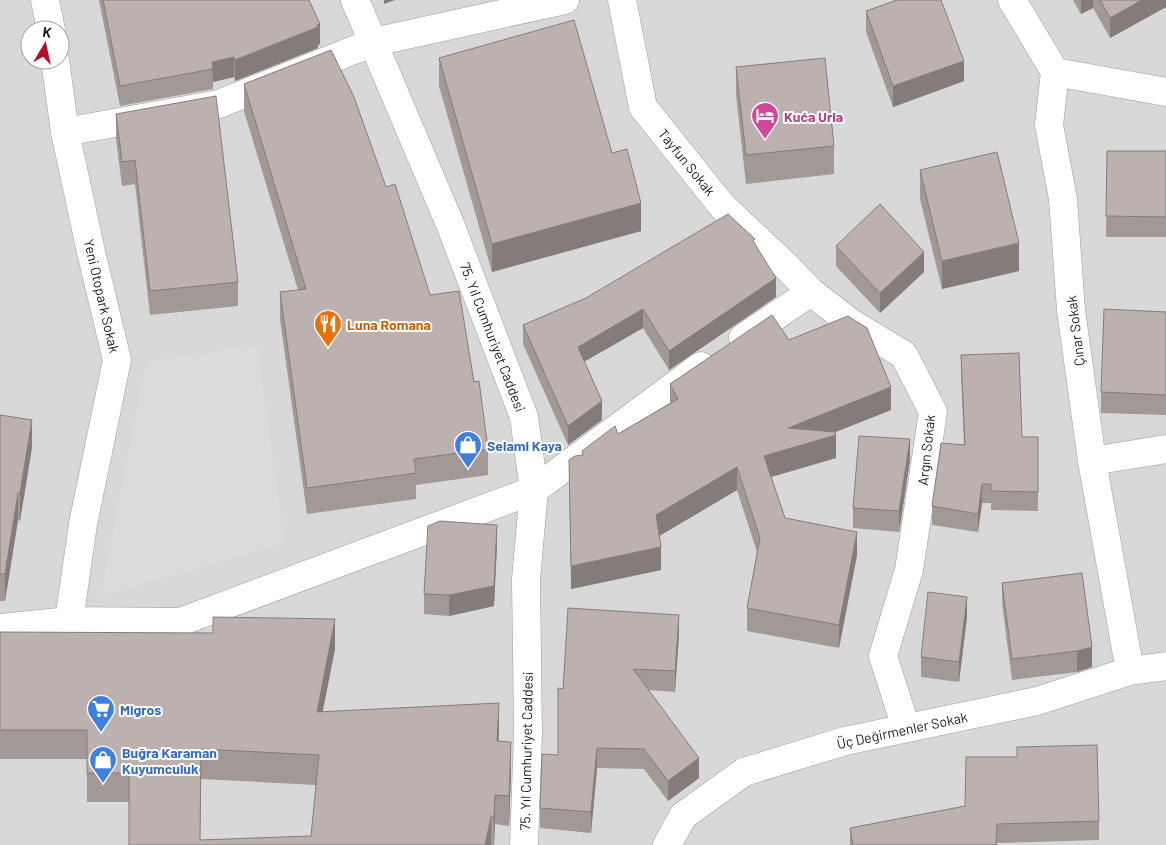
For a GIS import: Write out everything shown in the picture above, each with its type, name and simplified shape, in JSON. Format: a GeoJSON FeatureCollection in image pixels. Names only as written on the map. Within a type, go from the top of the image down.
{"type":"FeatureCollection","features":[{"type":"Feature","properties":{"kind":"street"},"geometry":{"type":"LineString","coordinates":[[45,0],[49,20]]}},
{"type":"Feature","properties":{"kind":"street","name":"75. Yıl Cumhuriyet Caddesi"},"geometry":{"type":"LineString","coordinates":[[355,0],[450,224],[524,418],[534,490],[526,579],[528,734],[524,845]]}},
{"type":"Feature","properties":{"kind":"street"},"geometry":{"type":"LineString","coordinates":[[65,132],[219,104],[374,42],[564,0]]}},
{"type":"Feature","properties":{"kind":"street","name":"Tayfun Sokak"},"geometry":{"type":"LineString","coordinates":[[622,0],[643,107],[722,206],[811,292]]}},
{"type":"Feature","properties":{"kind":"street"},"geometry":{"type":"LineString","coordinates":[[1012,0],[1055,72],[1166,92]]}},
{"type":"Feature","properties":{"kind":"street","name":"Yeni Otopark Sokak"},"geometry":{"type":"LineString","coordinates":[[56,70],[65,132],[117,360],[83,524],[69,621]]}},
{"type":"Feature","properties":{"kind":"street","name":"Çınar Sokak"},"geometry":{"type":"LineString","coordinates":[[1055,72],[1049,125],[1063,199],[1071,310],[1092,461],[1130,671]]}},
{"type":"Feature","properties":{"kind":"street"},"geometry":{"type":"LineString","coordinates":[[0,628],[69,621],[180,622],[534,490],[678,382],[811,292]]}},
{"type":"Feature","properties":{"kind":"street","name":"Argın Sokak"},"geometry":{"type":"LineString","coordinates":[[811,292],[851,323],[904,355],[933,412],[909,570],[883,656],[906,728]]}},
{"type":"Feature","properties":{"kind":"street"},"geometry":{"type":"LineString","coordinates":[[1092,461],[1166,449]]}},
{"type":"Feature","properties":{"kind":"street","name":"Üç Değirmenler Sokak"},"geometry":{"type":"LineString","coordinates":[[668,845],[683,816],[744,772],[845,741],[1037,701],[1130,671],[1166,666]]}},
{"type":"Feature","properties":{"kind":"shaded area"},"geometry":{"type":"Polygon","coordinates":[[[0,0],[1166,0],[1166,845],[0,845],[0,0]]]}},
{"type":"Feature","properties":{"kind":"shaded area"},"geometry":{"type":"Polygon","coordinates":[[[257,344],[285,543],[100,597],[146,362],[257,344]]]}},
{"type":"Feature","properties":{"kind":"building"},"geometry":{"type":"Polygon","coordinates":[[[103,0],[309,0],[320,24],[317,25],[318,27],[235,60],[234,57],[212,62],[213,69],[120,86],[103,0]]]}},
{"type":"Feature","properties":{"kind":"building"},"geometry":{"type":"Polygon","coordinates":[[[897,0],[941,0],[964,61],[893,86],[866,11],[897,0]]]}},
{"type":"Feature","properties":{"kind":"building"},"geometry":{"type":"Polygon","coordinates":[[[1100,0],[1142,0],[1110,18],[1100,0]]]}},
{"type":"Feature","properties":{"kind":"building"},"geometry":{"type":"Polygon","coordinates":[[[574,20],[612,153],[627,149],[641,203],[492,244],[439,58],[574,20]]]}},
{"type":"Feature","properties":{"kind":"building"},"geometry":{"type":"Polygon","coordinates":[[[331,50],[354,97],[386,187],[395,184],[430,295],[459,291],[474,382],[479,381],[488,449],[414,459],[416,473],[307,488],[280,292],[306,289],[244,84],[331,50]]]}},
{"type":"Feature","properties":{"kind":"building"},"geometry":{"type":"Polygon","coordinates":[[[825,58],[834,146],[746,155],[736,67],[825,58]]]}},
{"type":"Feature","properties":{"kind":"building"},"geometry":{"type":"Polygon","coordinates":[[[216,96],[238,282],[150,291],[135,160],[122,162],[116,114],[216,96]]]}},
{"type":"Feature","properties":{"kind":"building"},"geometry":{"type":"Polygon","coordinates":[[[1107,151],[1166,151],[1166,217],[1106,216],[1107,151]]]}},
{"type":"Feature","properties":{"kind":"building"},"geometry":{"type":"Polygon","coordinates":[[[997,152],[1019,243],[942,261],[920,170],[997,152]]]}},
{"type":"Feature","properties":{"kind":"building"},"geometry":{"type":"Polygon","coordinates":[[[880,204],[924,252],[880,293],[836,246],[880,204]]]}},
{"type":"Feature","properties":{"kind":"building"},"geometry":{"type":"Polygon","coordinates":[[[728,214],[755,239],[753,241],[776,278],[669,351],[643,309],[578,347],[602,401],[568,426],[523,325],[586,298],[728,214]]]}},
{"type":"Feature","properties":{"kind":"building"},"geometry":{"type":"Polygon","coordinates":[[[1104,309],[1166,312],[1166,395],[1101,392],[1104,309]]]}},
{"type":"Feature","properties":{"kind":"building"},"geometry":{"type":"Polygon","coordinates":[[[772,315],[789,340],[848,316],[867,328],[891,387],[788,428],[835,432],[836,435],[764,456],[785,518],[857,532],[839,625],[747,608],[760,538],[737,467],[656,515],[661,547],[571,566],[569,460],[575,456],[583,455],[582,451],[615,426],[618,434],[678,399],[670,384],[772,315]]]}},
{"type":"Feature","properties":{"kind":"building"},"geometry":{"type":"Polygon","coordinates":[[[1019,353],[1022,437],[1038,437],[1038,492],[991,491],[991,484],[982,484],[978,514],[932,506],[941,443],[965,445],[961,355],[1019,353]]]}},
{"type":"Feature","properties":{"kind":"building"},"geometry":{"type":"Polygon","coordinates":[[[0,415],[32,420],[5,574],[0,574],[0,415]]]}},
{"type":"Feature","properties":{"kind":"building"},"geometry":{"type":"Polygon","coordinates":[[[859,436],[910,439],[899,511],[853,508],[859,436]]]}},
{"type":"Feature","properties":{"kind":"building"},"geometry":{"type":"Polygon","coordinates":[[[440,521],[497,525],[494,586],[449,595],[424,594],[428,526],[440,521]]]}},
{"type":"Feature","properties":{"kind":"building"},"geometry":{"type":"Polygon","coordinates":[[[1082,573],[1092,647],[1077,651],[1012,659],[1002,583],[1082,573]]]}},
{"type":"Feature","properties":{"kind":"building"},"geometry":{"type":"Polygon","coordinates":[[[928,592],[967,597],[959,662],[921,657],[928,592]]]}},
{"type":"Feature","properties":{"kind":"building"},"geometry":{"type":"Polygon","coordinates":[[[568,608],[679,615],[675,671],[633,669],[699,758],[668,781],[644,749],[597,748],[591,812],[540,808],[542,754],[558,755],[558,688],[563,689],[568,608]]]}},
{"type":"Feature","properties":{"kind":"building"},"geometry":{"type":"Polygon","coordinates":[[[213,617],[335,619],[317,712],[499,703],[497,741],[511,742],[509,796],[495,795],[494,817],[491,817],[485,845],[129,845],[129,773],[87,773],[87,730],[0,730],[0,632],[213,633],[213,617]],[[201,749],[200,840],[311,836],[319,755],[201,749]]]}},
{"type":"Feature","properties":{"kind":"building"},"geometry":{"type":"Polygon","coordinates":[[[1097,745],[1099,821],[997,824],[996,845],[853,845],[850,828],[965,806],[966,757],[1017,757],[1017,747],[1097,745]]]}},
{"type":"Feature","properties":{"kind":"place","name":"Kuća Urla"},"geometry":{"type":"Point","coordinates":[765,140]}},
{"type":"Feature","properties":{"kind":"place","name":"Luna Romana"},"geometry":{"type":"Point","coordinates":[328,348]}},
{"type":"Feature","properties":{"kind":"place","name":"Selami Kaya"},"geometry":{"type":"Point","coordinates":[468,469]}},
{"type":"Feature","properties":{"kind":"place","name":"Migros"},"geometry":{"type":"Point","coordinates":[101,733]}},
{"type":"Feature","properties":{"kind":"place","name":"Buğra Karaman Kuyumculuk"},"geometry":{"type":"Point","coordinates":[103,784]}}]}
